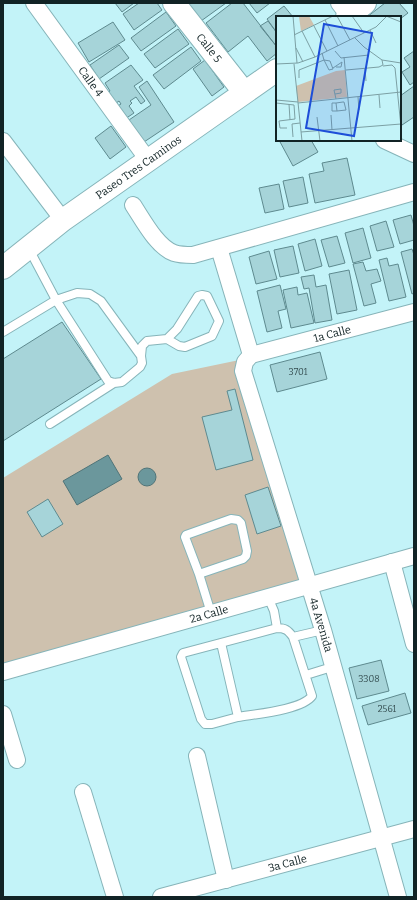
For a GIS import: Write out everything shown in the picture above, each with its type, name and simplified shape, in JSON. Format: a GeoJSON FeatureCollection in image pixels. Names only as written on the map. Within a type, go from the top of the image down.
{"type":"FeatureCollection","features":[{"type":"Feature","properties":{"kind":"street","name":"Calle 4"},"geometry":{"type":"LineString","coordinates":[[34,3],[148,160]]}},
{"type":"Feature","properties":{"kind":"street","name":"Calle 5"},"geometry":{"type":"LineString","coordinates":[[174,3],[244,92]]}},
{"type":"Feature","properties":{"kind":"street","name":"Paseo Tres Caminos"},"geometry":{"type":"LineString","coordinates":[[3,268],[63,220],[276,71]]}},
{"type":"Feature","properties":{"kind":"street"},"geometry":{"type":"LineString","coordinates":[[3,141],[63,220]]}},
{"type":"Feature","properties":{"kind":"street"},"geometry":{"type":"LineString","coordinates":[[386,141],[414,154]]}},
{"type":"Feature","properties":{"kind":"street"},"geometry":{"type":"LineString","coordinates":[[133,205],[159,242],[173,252],[193,255],[414,192]]}},
{"type":"Feature","properties":{"kind":"street"},"geometry":{"type":"LineString","coordinates":[[219,248],[251,355]]}},
{"type":"Feature","properties":{"kind":"street","name":"1a Calle"},"geometry":{"type":"LineString","coordinates":[[251,355],[413,316]]}},
{"type":"Feature","properties":{"kind":"street","name":"4a Avenida"},"geometry":{"type":"LineString","coordinates":[[251,355],[244,362],[243,371],[323,630],[332,667],[398,897]]}},
{"type":"Feature","properties":{"kind":"street","name":"2a Calle"},"geometry":{"type":"LineString","coordinates":[[3,672],[414,556]]}},
{"type":"Feature","properties":{"kind":"street"},"geometry":{"type":"LineString","coordinates":[[392,562],[414,644]]}},
{"type":"Feature","properties":{"kind":"street"},"geometry":{"type":"LineString","coordinates":[[3,714],[17,760]]}},
{"type":"Feature","properties":{"kind":"street"},"geometry":{"type":"LineString","coordinates":[[197,756],[226,880]]}},
{"type":"Feature","properties":{"kind":"street"},"geometry":{"type":"LineString","coordinates":[[83,792],[115,897]]}},
{"type":"Feature","properties":{"kind":"street","name":"3a Calle"},"geometry":{"type":"LineString","coordinates":[[161,897],[414,829]]}},
{"type":"Feature","properties":{"kind":"lane"},"geometry":{"type":"LineString","coordinates":[[28,248],[56,300],[108,381],[114,383]]}},
{"type":"Feature","properties":{"kind":"lane"},"geometry":{"type":"LineString","coordinates":[[3,332],[56,300],[77,293],[90,294],[101,301],[140,356],[142,363],[140,367],[122,382],[114,383],[50,424]]}},
{"type":"Feature","properties":{"kind":"lane"},"geometry":{"type":"LineString","coordinates":[[140,356],[142,346],[147,341],[167,339],[179,346],[185,347],[212,336],[219,321],[207,296],[202,294],[198,296],[177,330],[167,339]]}},
{"type":"Feature","properties":{"kind":"lane"},"geometry":{"type":"LineString","coordinates":[[199,574],[243,559],[246,556],[247,551],[241,523],[238,520],[231,519],[186,535],[185,537],[199,574],[211,613]]}},
{"type":"Feature","properties":{"kind":"lane"},"geometry":{"type":"LineString","coordinates":[[268,597],[274,611],[277,628]]}},
{"type":"Feature","properties":{"kind":"lane"},"geometry":{"type":"LineString","coordinates":[[277,628],[284,628],[289,631],[293,637],[312,696],[309,700],[297,706],[238,717],[212,724],[205,724],[201,720],[181,657],[183,653],[277,628]]}},
{"type":"Feature","properties":{"kind":"lane"},"geometry":{"type":"LineString","coordinates":[[293,637],[323,630]]}},
{"type":"Feature","properties":{"kind":"lane"},"geometry":{"type":"LineString","coordinates":[[221,642],[238,717]]}},
{"type":"Feature","properties":{"kind":"lane"},"geometry":{"type":"LineString","coordinates":[[306,675],[332,667]]}},
{"type":"Feature","properties":{"kind":"shaded area"},"geometry":{"type":"Polygon","coordinates":[[[249,358],[247,370],[307,581],[3,668],[3,478],[172,374],[249,358]]]}},
{"type":"Feature","properties":{"kind":"water"},"geometry":{"type":"Polygon","coordinates":[[[108,455],[122,479],[77,505],[63,481],[108,455]]]}},
{"type":"Feature","properties":{"kind":"water"},"geometry":{"type":"Polygon","coordinates":[[[147,468],[153,471],[156,477],[153,483],[147,486],[141,483],[138,477],[141,471],[147,468]]]}},
{"type":"Feature","properties":{"kind":"building"},"geometry":{"type":"Polygon","coordinates":[[[115,3],[134,3],[122,12],[115,3]]]}},
{"type":"Feature","properties":{"kind":"building"},"geometry":{"type":"Polygon","coordinates":[[[139,3],[157,3],[162,10],[134,30],[123,14],[139,3]]]}},
{"type":"Feature","properties":{"kind":"building"},"geometry":{"type":"Polygon","coordinates":[[[188,3],[226,3],[201,21],[188,3]]]}},
{"type":"Feature","properties":{"kind":"building"},"geometry":{"type":"Polygon","coordinates":[[[232,3],[243,3],[276,46],[276,54],[267,61],[248,36],[228,52],[206,23],[232,3]]]}},
{"type":"Feature","properties":{"kind":"building"},"geometry":{"type":"Polygon","coordinates":[[[249,3],[270,3],[257,13],[249,3]]]}},
{"type":"Feature","properties":{"kind":"building"},"geometry":{"type":"Polygon","coordinates":[[[385,3],[399,3],[408,13],[401,18],[401,16],[368,16],[385,3]]]}},
{"type":"Feature","properties":{"kind":"building"},"geometry":{"type":"Polygon","coordinates":[[[284,6],[292,16],[276,16],[276,32],[267,19],[284,6]]]}},
{"type":"Feature","properties":{"kind":"building"},"geometry":{"type":"Polygon","coordinates":[[[166,12],[176,26],[141,51],[131,38],[166,12]]]}},
{"type":"Feature","properties":{"kind":"building"},"geometry":{"type":"Polygon","coordinates":[[[268,21],[276,32],[276,46],[260,26],[268,21]]]}},
{"type":"Feature","properties":{"kind":"building"},"geometry":{"type":"Polygon","coordinates":[[[113,22],[125,40],[89,62],[78,43],[113,22]]]}},
{"type":"Feature","properties":{"kind":"building"},"geometry":{"type":"Polygon","coordinates":[[[178,29],[189,44],[155,68],[144,54],[178,29]]]}},
{"type":"Feature","properties":{"kind":"building"},"geometry":{"type":"Polygon","coordinates":[[[119,45],[129,58],[99,79],[90,65],[119,45]]]}},
{"type":"Feature","properties":{"kind":"building"},"geometry":{"type":"Polygon","coordinates":[[[191,47],[201,61],[164,89],[153,75],[191,47]]]}},
{"type":"Feature","properties":{"kind":"building"},"geometry":{"type":"Polygon","coordinates":[[[414,51],[414,82],[410,85],[402,72],[410,67],[404,58],[414,51]]]}},
{"type":"Feature","properties":{"kind":"building"},"geometry":{"type":"Polygon","coordinates":[[[205,60],[224,87],[212,96],[193,69],[205,60]]]}},
{"type":"Feature","properties":{"kind":"building"},"geometry":{"type":"Polygon","coordinates":[[[131,65],[143,80],[134,86],[145,101],[141,104],[136,97],[130,101],[132,103],[129,106],[134,113],[125,119],[116,107],[121,104],[119,101],[112,106],[104,96],[110,91],[105,83],[131,65]]]}},
{"type":"Feature","properties":{"kind":"building"},"geometry":{"type":"Polygon","coordinates":[[[147,81],[174,122],[141,144],[126,122],[151,105],[139,87],[147,81]]]}},
{"type":"Feature","properties":{"kind":"building"},"geometry":{"type":"Polygon","coordinates":[[[414,86],[414,117],[402,125],[401,123],[401,95],[414,86]]]}},
{"type":"Feature","properties":{"kind":"building"},"geometry":{"type":"Polygon","coordinates":[[[111,126],[126,147],[110,159],[95,138],[111,126]]]}},
{"type":"Feature","properties":{"kind":"building"},"geometry":{"type":"Polygon","coordinates":[[[280,141],[312,141],[318,152],[293,166],[280,141]]]}},
{"type":"Feature","properties":{"kind":"building"},"geometry":{"type":"Polygon","coordinates":[[[347,158],[355,195],[315,203],[309,174],[324,171],[322,163],[347,158]]]}},
{"type":"Feature","properties":{"kind":"building"},"geometry":{"type":"Polygon","coordinates":[[[303,177],[308,203],[289,207],[283,181],[303,177]]]}},
{"type":"Feature","properties":{"kind":"building"},"geometry":{"type":"Polygon","coordinates":[[[279,184],[284,209],[265,213],[259,188],[279,184]]]}},
{"type":"Feature","properties":{"kind":"building"},"geometry":{"type":"Polygon","coordinates":[[[411,215],[414,226],[414,240],[400,244],[393,220],[411,215]]]}},
{"type":"Feature","properties":{"kind":"building"},"geometry":{"type":"Polygon","coordinates":[[[386,221],[394,247],[377,251],[370,226],[386,221]]]}},
{"type":"Feature","properties":{"kind":"building"},"geometry":{"type":"Polygon","coordinates":[[[363,228],[371,258],[353,263],[345,233],[363,228]]]}},
{"type":"Feature","properties":{"kind":"building"},"geometry":{"type":"Polygon","coordinates":[[[337,236],[345,263],[329,267],[321,240],[337,236]]]}},
{"type":"Feature","properties":{"kind":"building"},"geometry":{"type":"Polygon","coordinates":[[[315,239],[322,266],[305,271],[298,244],[315,239]]]}},
{"type":"Feature","properties":{"kind":"building"},"geometry":{"type":"Polygon","coordinates":[[[293,246],[299,273],[280,277],[274,250],[293,246]]]}},
{"type":"Feature","properties":{"kind":"building"},"geometry":{"type":"Polygon","coordinates":[[[412,249],[414,255],[414,293],[412,294],[401,252],[412,249]]]}},
{"type":"Feature","properties":{"kind":"building"},"geometry":{"type":"Polygon","coordinates":[[[269,251],[277,279],[256,284],[249,257],[269,251]]]}},
{"type":"Feature","properties":{"kind":"building"},"geometry":{"type":"Polygon","coordinates":[[[387,258],[389,266],[398,264],[406,297],[389,301],[379,260],[387,258]]]}},
{"type":"Feature","properties":{"kind":"building"},"geometry":{"type":"Polygon","coordinates":[[[363,262],[366,271],[377,269],[381,281],[371,284],[376,303],[364,306],[353,264],[363,262]]]}},
{"type":"Feature","properties":{"kind":"building"},"geometry":{"type":"Polygon","coordinates":[[[349,270],[357,310],[337,314],[329,274],[349,270]]]}},
{"type":"Feature","properties":{"kind":"building"},"geometry":{"type":"Polygon","coordinates":[[[314,275],[316,287],[326,285],[332,320],[315,323],[309,288],[304,289],[301,277],[314,275]]]}},
{"type":"Feature","properties":{"kind":"building"},"geometry":{"type":"Polygon","coordinates":[[[280,285],[286,309],[278,311],[282,328],[267,332],[257,291],[280,285]]]}},
{"type":"Feature","properties":{"kind":"building"},"geometry":{"type":"Polygon","coordinates":[[[297,287],[298,295],[307,293],[314,323],[291,328],[283,290],[297,287]]]}},
{"type":"Feature","properties":{"kind":"building"},"geometry":{"type":"Polygon","coordinates":[[[62,322],[101,379],[3,441],[3,359],[62,322]]]}},
{"type":"Feature","properties":{"kind":"building"},"geometry":{"type":"Polygon","coordinates":[[[320,352],[327,379],[277,392],[270,365],[320,352]]]}},
{"type":"Feature","properties":{"kind":"building"},"geometry":{"type":"Polygon","coordinates":[[[235,389],[253,460],[216,470],[202,417],[232,410],[227,391],[235,389]]]}},
{"type":"Feature","properties":{"kind":"building"},"geometry":{"type":"Polygon","coordinates":[[[268,487],[281,526],[257,534],[245,495],[268,487]]]}},
{"type":"Feature","properties":{"kind":"building"},"geometry":{"type":"Polygon","coordinates":[[[48,499],[63,524],[42,537],[27,512],[48,499]]]}},
{"type":"Feature","properties":{"kind":"building"},"geometry":{"type":"Polygon","coordinates":[[[381,660],[389,691],[357,699],[349,668],[381,660]]]}},
{"type":"Feature","properties":{"kind":"building"},"geometry":{"type":"Polygon","coordinates":[[[405,693],[411,713],[368,725],[362,706],[405,693]]]}}]}
